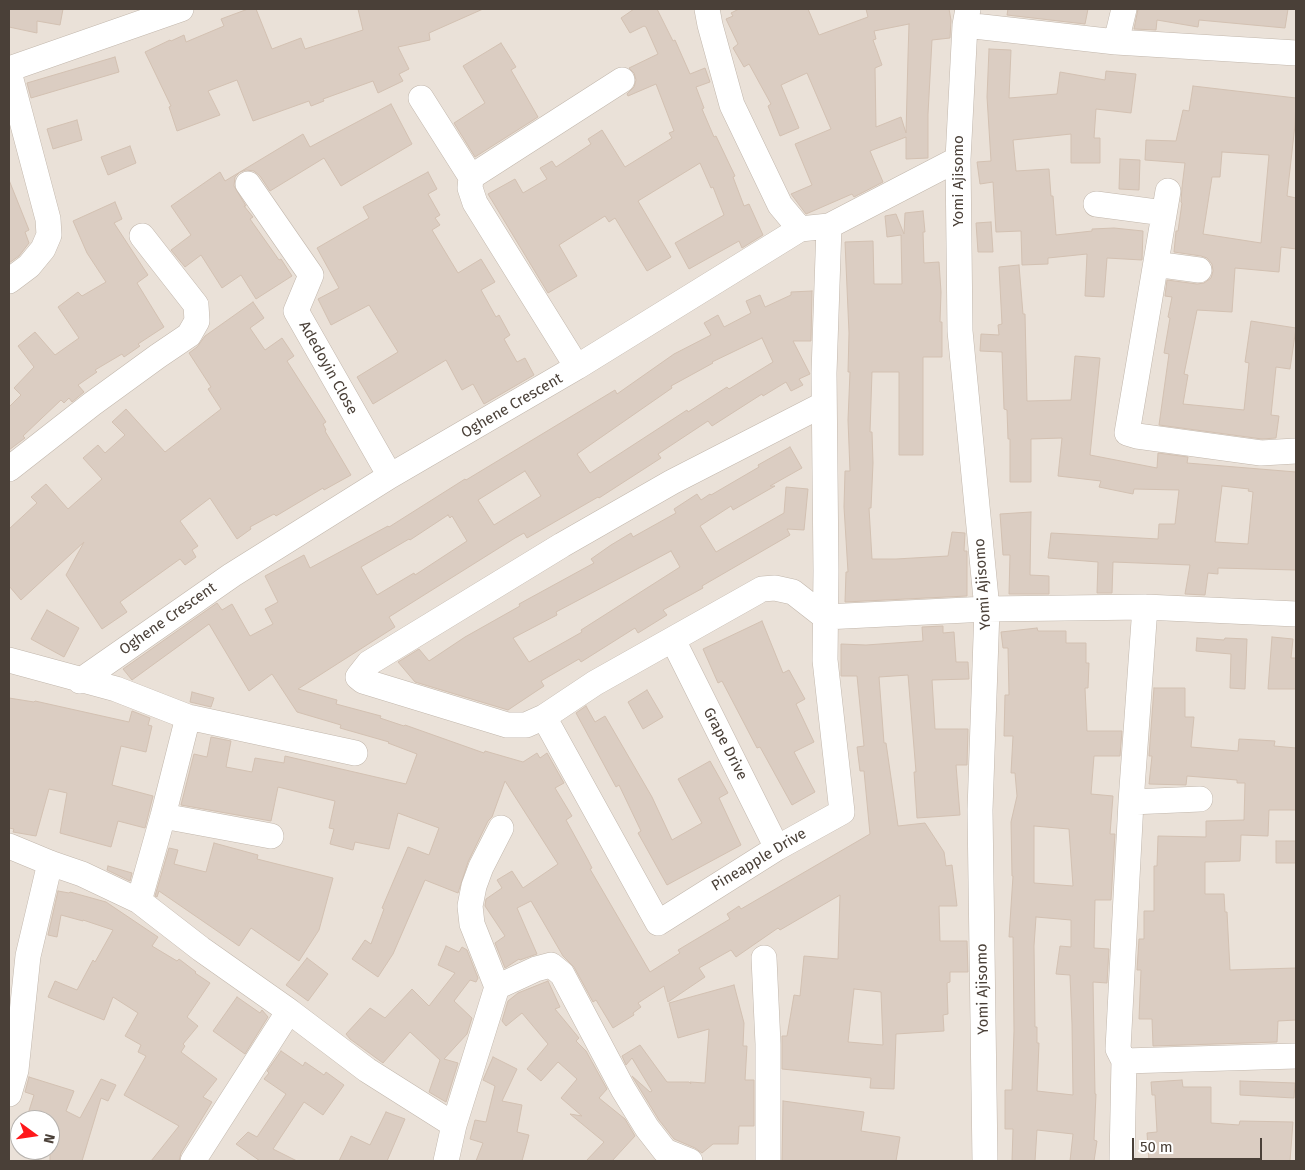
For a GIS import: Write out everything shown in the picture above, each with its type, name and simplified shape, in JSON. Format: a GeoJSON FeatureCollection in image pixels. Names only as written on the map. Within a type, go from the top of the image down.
{"type":"FeatureCollection","features":[{"type":"Feature","properties":{"kind":"street"},"geometry":{"type":"LineString","coordinates":[[9,281],[29,266],[43,249],[49,235],[48,219],[9,70],[147,15],[182,9]]}},
{"type":"Feature","properties":{"kind":"street"},"geometry":{"type":"LineString","coordinates":[[707,9],[732,105],[780,205],[800,229]]}},
{"type":"Feature","properties":{"kind":"street"},"geometry":{"type":"LineString","coordinates":[[1116,42],[1124,9]]}},
{"type":"Feature","properties":{"kind":"street"},"geometry":{"type":"LineString","coordinates":[[967,17],[1116,42],[1296,53]]}},
{"type":"Feature","properties":{"kind":"street","name":"Yomi Ajisomo"},"geometry":{"type":"LineString","coordinates":[[967,17],[958,159],[960,331],[987,609],[980,810],[986,1161]]}},
{"type":"Feature","properties":{"kind":"street"},"geometry":{"type":"LineString","coordinates":[[471,177],[622,80]]}},
{"type":"Feature","properties":{"kind":"street"},"geometry":{"type":"LineString","coordinates":[[421,98],[471,177],[470,188],[475,203],[578,367]]}},
{"type":"Feature","properties":{"kind":"street","name":"Oghene Crescent"},"geometry":{"type":"LineString","coordinates":[[80,681],[232,575],[390,476],[578,367],[800,229],[829,226],[958,159]]}},
{"type":"Feature","properties":{"kind":"street","name":"Adedoyin Close"},"geometry":{"type":"LineString","coordinates":[[248,184],[311,275],[296,311],[390,476]]}},
{"type":"Feature","properties":{"kind":"street"},"geometry":{"type":"LineString","coordinates":[[1096,204],[1166,202],[1127,432],[1137,436],[1261,453],[1296,451]]}},
{"type":"Feature","properties":{"kind":"street"},"geometry":{"type":"LineString","coordinates":[[826,617],[824,404],[829,226]]}},
{"type":"Feature","properties":{"kind":"street"},"geometry":{"type":"LineString","coordinates":[[9,469],[92,404],[189,335],[197,321],[196,305],[142,236]]}},
{"type":"Feature","properties":{"kind":"street"},"geometry":{"type":"LineString","coordinates":[[1156,267],[1162,265],[1199,270]]}},
{"type":"Feature","properties":{"kind":"street"},"geometry":{"type":"LineString","coordinates":[[824,404],[672,482],[562,545],[369,663],[358,677],[364,681],[507,724],[526,725],[544,717],[595,683],[762,589],[775,588],[793,592],[826,617],[987,609],[1145,607],[1296,614]]}},
{"type":"Feature","properties":{"kind":"street"},"geometry":{"type":"LineString","coordinates":[[1122,1161],[1124,1061],[1118,1049],[1131,802],[1145,607]]}},
{"type":"Feature","properties":{"kind":"street","name":"Pineapple Drive"},"geometry":{"type":"LineString","coordinates":[[544,717],[658,922],[777,848],[842,812],[825,660],[826,617]]}},
{"type":"Feature","properties":{"kind":"street","name":"Grape Drive"},"geometry":{"type":"LineString","coordinates":[[673,640],[777,848]]}},
{"type":"Feature","properties":{"kind":"street"},"geometry":{"type":"LineString","coordinates":[[9,660],[116,690],[188,718],[354,753]]}},
{"type":"Feature","properties":{"kind":"street"},"geometry":{"type":"LineString","coordinates":[[138,901],[163,816],[188,718]]}},
{"type":"Feature","properties":{"kind":"street"},"geometry":{"type":"LineString","coordinates":[[1131,802],[1200,798]]}},
{"type":"Feature","properties":{"kind":"street"},"geometry":{"type":"LineString","coordinates":[[163,816],[271,836]]}},
{"type":"Feature","properties":{"kind":"street"},"geometry":{"type":"LineString","coordinates":[[446,1161],[454,1125],[497,987],[472,924],[470,906],[476,880],[501,828]]}},
{"type":"Feature","properties":{"kind":"street"},"geometry":{"type":"LineString","coordinates":[[9,846],[82,874],[138,901],[201,949],[289,1010],[367,1070],[454,1125]]}},
{"type":"Feature","properties":{"kind":"street"},"geometry":{"type":"LineString","coordinates":[[9,1094],[16,1070],[28,956],[50,863]]}},
{"type":"Feature","properties":{"kind":"street"},"geometry":{"type":"LineString","coordinates":[[764,958],[768,1044],[768,1161]]}},
{"type":"Feature","properties":{"kind":"street"},"geometry":{"type":"LineString","coordinates":[[497,987],[536,969],[551,965],[562,974],[623,1089],[647,1128],[665,1151],[690,1161]]}},
{"type":"Feature","properties":{"kind":"street"},"geometry":{"type":"LineString","coordinates":[[193,1161],[289,1010]]}},
{"type":"Feature","properties":{"kind":"street"},"geometry":{"type":"LineString","coordinates":[[1124,1061],[1296,1056]]}},
{"type":"Feature","properties":{"kind":"shaded area"},"geometry":{"type":"Polygon","coordinates":[[[9,9],[1296,9],[1296,1161],[9,1161],[9,9]]]}},
{"type":"Feature","properties":{"kind":"building"},"geometry":{"type":"Polygon","coordinates":[[[9,9],[63,9],[60,25],[37,21],[37,33],[9,27],[9,9]]]}},
{"type":"Feature","properties":{"kind":"building"},"geometry":{"type":"Polygon","coordinates":[[[248,9],[256,9],[272,49],[301,38],[305,49],[363,30],[358,9],[483,9],[429,33],[430,40],[398,47],[409,69],[399,74],[403,81],[378,93],[373,81],[323,99],[324,101],[311,106],[309,101],[253,121],[237,80],[208,91],[220,115],[177,131],[169,107],[171,106],[145,52],[184,35],[186,42],[224,26],[221,19],[248,9]]]}},
{"type":"Feature","properties":{"kind":"building"},"geometry":{"type":"Polygon","coordinates":[[[634,9],[657,9],[673,41],[675,40],[690,74],[705,68],[710,82],[696,87],[704,108],[702,109],[714,137],[716,136],[735,176],[733,177],[744,206],[749,204],[763,235],[742,248],[739,241],[689,269],[675,243],[724,215],[713,187],[711,188],[700,163],[638,201],[671,257],[647,271],[615,218],[609,222],[605,216],[559,245],[577,276],[548,293],[488,194],[515,179],[523,193],[547,179],[540,168],[552,161],[556,167],[591,144],[588,139],[602,130],[625,167],[672,138],[669,133],[674,131],[656,84],[628,96],[627,94],[634,87],[636,80],[634,73],[629,68],[658,54],[646,27],[644,26],[630,33],[621,18],[634,9]]]}},
{"type":"Feature","properties":{"kind":"building"},"geometry":{"type":"Polygon","coordinates":[[[739,9],[808,9],[819,35],[868,17],[866,9],[949,9],[951,20],[950,38],[932,40],[928,158],[906,159],[906,137],[870,151],[883,182],[854,197],[852,194],[806,214],[791,194],[812,185],[795,144],[831,129],[807,73],[781,85],[799,128],[780,136],[768,106],[771,104],[749,64],[744,67],[733,48],[738,44],[726,19],[733,16],[731,13],[739,9]],[[909,24],[874,31],[876,39],[873,40],[882,65],[875,68],[876,127],[901,117],[906,133],[909,24]]]}},
{"type":"Feature","properties":{"kind":"building"},"geometry":{"type":"Polygon","coordinates":[[[1008,9],[1088,9],[1085,24],[1007,15],[1008,9]]]}},
{"type":"Feature","properties":{"kind":"building"},"geometry":{"type":"Polygon","coordinates":[[[1138,9],[1288,9],[1285,28],[1199,20],[1198,27],[1157,20],[1156,30],[1134,29],[1138,9]]]}},
{"type":"Feature","properties":{"kind":"building"},"geometry":{"type":"Polygon","coordinates":[[[501,43],[516,67],[511,70],[538,117],[475,157],[454,123],[485,103],[463,66],[501,43]]]}},
{"type":"Feature","properties":{"kind":"building"},"geometry":{"type":"Polygon","coordinates":[[[989,49],[1011,50],[1009,98],[1057,94],[1060,72],[1105,80],[1106,71],[1136,74],[1131,113],[1096,109],[1094,138],[1100,138],[1100,163],[1071,163],[1071,134],[1013,140],[1016,171],[1049,169],[1056,235],[1092,231],[1092,229],[1114,228],[1143,231],[1142,260],[1107,258],[1104,297],[1085,296],[1087,254],[1048,258],[1048,264],[1022,265],[1021,231],[996,232],[993,182],[980,184],[977,162],[991,161],[987,97],[989,49]]]}},
{"type":"Feature","properties":{"kind":"building"},"geometry":{"type":"Polygon","coordinates":[[[115,57],[119,72],[31,98],[27,83],[115,57]]]}},
{"type":"Feature","properties":{"kind":"building"},"geometry":{"type":"Polygon","coordinates":[[[1193,86],[1296,98],[1287,196],[1296,198],[1296,249],[1281,247],[1279,272],[1235,268],[1232,312],[1197,310],[1184,374],[1188,375],[1183,404],[1244,410],[1249,363],[1245,362],[1251,321],[1296,328],[1290,369],[1276,367],[1271,415],[1279,416],[1276,438],[1262,439],[1159,425],[1169,354],[1164,353],[1172,297],[1165,296],[1167,280],[1197,284],[1204,283],[1211,278],[1213,271],[1212,264],[1207,258],[1174,252],[1182,203],[1185,163],[1145,160],[1146,140],[1176,141],[1183,110],[1189,111],[1193,86]],[[1222,152],[1220,177],[1212,177],[1203,234],[1261,243],[1269,155],[1222,152]]]}},
{"type":"Feature","properties":{"kind":"building"},"geometry":{"type":"Polygon","coordinates":[[[391,104],[412,144],[341,186],[324,158],[270,191],[260,176],[254,171],[246,170],[240,172],[235,177],[234,186],[246,206],[244,206],[253,217],[250,219],[292,276],[256,299],[241,275],[222,288],[201,255],[185,267],[171,250],[191,235],[171,206],[220,172],[225,181],[303,134],[310,147],[391,104]]]}},
{"type":"Feature","properties":{"kind":"building"},"geometry":{"type":"Polygon","coordinates":[[[77,120],[82,140],[53,149],[47,129],[77,120]]]}},
{"type":"Feature","properties":{"kind":"building"},"geometry":{"type":"Polygon","coordinates":[[[130,146],[136,163],[108,175],[101,157],[130,146]]]}},
{"type":"Feature","properties":{"kind":"building"},"geometry":{"type":"Polygon","coordinates":[[[1120,159],[1140,160],[1139,190],[1119,189],[1120,159]]]}},
{"type":"Feature","properties":{"kind":"building"},"geometry":{"type":"Polygon","coordinates":[[[428,172],[437,189],[428,194],[440,215],[435,218],[440,225],[432,230],[458,273],[481,259],[495,282],[481,290],[496,317],[499,315],[510,335],[504,339],[517,362],[525,358],[534,375],[484,404],[473,384],[462,390],[446,360],[373,404],[357,377],[398,352],[369,305],[331,325],[318,299],[339,288],[317,248],[369,218],[363,207],[428,172]]]}},
{"type":"Feature","properties":{"kind":"building"},"geometry":{"type":"Polygon","coordinates":[[[9,180],[29,230],[25,232],[29,243],[19,256],[9,263],[9,180]]]}},
{"type":"Feature","properties":{"kind":"building"},"geometry":{"type":"Polygon","coordinates":[[[115,202],[122,219],[114,223],[148,275],[137,283],[164,327],[138,344],[140,346],[124,357],[122,354],[95,370],[97,372],[78,385],[84,392],[72,402],[69,398],[64,403],[61,400],[23,436],[25,438],[9,450],[9,407],[21,395],[14,388],[34,367],[18,346],[35,332],[55,355],[79,338],[58,307],[78,292],[82,296],[106,282],[87,253],[73,221],[115,202]]]}},
{"type":"Feature","properties":{"kind":"building"},"geometry":{"type":"Polygon","coordinates":[[[923,211],[925,232],[923,232],[924,263],[939,262],[942,357],[923,357],[923,455],[899,455],[899,372],[872,372],[870,432],[872,432],[873,463],[871,508],[869,508],[872,559],[948,556],[952,532],[965,533],[964,551],[967,551],[967,596],[845,602],[846,572],[848,572],[844,507],[845,471],[850,471],[848,420],[850,372],[848,372],[849,333],[845,242],[873,241],[874,284],[902,284],[901,235],[887,237],[885,216],[896,214],[904,234],[905,213],[923,211]]]}},
{"type":"Feature","properties":{"kind":"building"},"geometry":{"type":"Polygon","coordinates":[[[991,222],[993,252],[978,252],[976,223],[991,222]]]}},
{"type":"Feature","properties":{"kind":"building"},"geometry":{"type":"Polygon","coordinates":[[[1019,265],[1023,314],[1025,314],[1027,401],[1071,400],[1075,356],[1100,358],[1090,455],[1157,468],[1158,453],[1188,457],[1187,463],[1296,472],[1296,570],[1218,568],[1218,574],[1208,573],[1205,595],[1185,594],[1190,565],[1113,562],[1112,593],[1097,593],[1098,562],[1048,558],[1051,533],[1158,539],[1159,524],[1175,524],[1179,490],[1134,489],[1133,494],[1099,487],[1101,481],[1058,476],[1062,438],[1031,439],[1031,482],[1010,482],[1010,439],[1008,439],[1007,410],[1004,409],[1002,352],[980,351],[981,334],[999,335],[998,325],[1002,324],[999,267],[1019,265]],[[1222,486],[1215,542],[1248,544],[1253,492],[1248,491],[1249,489],[1222,486]]]}},
{"type":"Feature","properties":{"kind":"building"},"geometry":{"type":"Polygon","coordinates":[[[812,291],[811,341],[793,341],[810,374],[799,379],[803,385],[791,391],[786,382],[763,396],[762,394],[712,426],[708,421],[658,454],[661,458],[599,498],[527,538],[524,533],[515,538],[389,617],[395,627],[298,689],[337,700],[336,704],[381,716],[380,718],[484,753],[485,751],[523,762],[537,753],[540,758],[547,753],[564,783],[555,788],[572,816],[566,820],[592,868],[590,869],[650,972],[680,953],[678,950],[730,919],[727,914],[739,906],[741,909],[870,834],[864,771],[860,771],[857,747],[864,746],[857,676],[841,676],[841,644],[866,645],[923,641],[922,627],[943,626],[943,633],[954,632],[956,662],[968,662],[969,679],[932,680],[935,729],[968,729],[967,765],[956,765],[960,815],[917,818],[914,772],[916,772],[908,675],[879,677],[884,743],[886,743],[898,826],[925,823],[944,852],[946,866],[952,865],[957,906],[939,906],[940,941],[967,941],[968,972],[950,972],[950,982],[947,983],[948,1014],[943,1015],[944,1031],[896,1034],[894,1089],[870,1088],[871,1078],[782,1069],[782,1036],[787,1036],[794,995],[800,996],[804,956],[838,959],[840,895],[780,930],[778,928],[736,957],[731,950],[699,968],[705,977],[668,1002],[664,986],[638,1003],[641,1007],[633,1013],[634,1015],[613,1028],[596,1000],[593,1002],[574,967],[563,956],[531,901],[517,908],[537,954],[519,959],[505,968],[495,943],[505,936],[485,906],[486,899],[502,888],[497,880],[512,871],[523,888],[558,864],[505,781],[492,817],[488,821],[468,862],[458,893],[425,880],[393,954],[378,977],[352,959],[365,940],[371,944],[384,909],[382,908],[408,847],[429,855],[439,828],[398,813],[389,849],[355,842],[353,850],[330,844],[334,829],[329,828],[335,801],[278,787],[271,821],[181,805],[194,754],[207,757],[211,737],[231,741],[226,767],[252,772],[255,758],[284,763],[285,756],[406,784],[417,754],[389,742],[340,728],[341,725],[297,712],[272,674],[249,691],[209,624],[132,680],[123,669],[217,603],[222,610],[232,604],[250,636],[273,624],[265,609],[278,602],[265,576],[304,555],[310,568],[389,527],[465,479],[615,390],[617,394],[674,354],[711,335],[704,323],[718,315],[724,327],[751,313],[746,301],[760,295],[765,307],[791,295],[791,292],[812,291]],[[762,338],[712,362],[671,386],[672,388],[577,454],[590,473],[687,410],[688,412],[727,387],[729,389],[773,362],[762,338]],[[525,471],[478,500],[494,525],[541,496],[525,471]],[[448,515],[410,540],[361,567],[377,595],[414,573],[415,575],[467,541],[452,516],[450,518],[448,515]],[[854,989],[848,1042],[883,1045],[881,992],[854,989]]]}},
{"type":"Feature","properties":{"kind":"building"},"geometry":{"type":"Polygon","coordinates":[[[253,302],[264,318],[250,328],[265,350],[282,338],[294,356],[287,361],[326,422],[323,424],[325,431],[351,475],[324,490],[323,488],[276,516],[274,514],[250,527],[251,529],[237,539],[210,498],[180,521],[198,546],[192,550],[196,557],[185,565],[180,559],[120,602],[127,612],[102,629],[66,575],[84,542],[21,600],[9,586],[9,529],[37,503],[31,497],[46,484],[68,509],[102,479],[83,458],[98,445],[105,453],[125,435],[112,422],[126,409],[165,452],[221,409],[208,389],[211,387],[189,353],[197,347],[205,336],[253,302]]]}},
{"type":"Feature","properties":{"kind":"building"},"geometry":{"type":"Polygon","coordinates":[[[790,447],[802,468],[733,510],[731,506],[700,526],[716,552],[784,513],[786,487],[808,489],[804,530],[787,529],[790,535],[663,610],[667,615],[638,633],[635,628],[581,662],[579,659],[541,681],[544,686],[508,710],[415,682],[398,662],[419,649],[429,661],[465,637],[520,606],[519,604],[594,563],[591,559],[631,533],[633,537],[676,513],[674,509],[697,494],[701,500],[759,467],[758,465],[790,447]],[[671,551],[556,612],[557,615],[513,638],[529,662],[582,632],[581,630],[680,567],[671,551]]]}},
{"type":"Feature","properties":{"kind":"building"},"geometry":{"type":"Polygon","coordinates":[[[1031,512],[1030,575],[1049,576],[1049,594],[1009,594],[1010,555],[1003,555],[1000,514],[1031,512]]]}},
{"type":"Feature","properties":{"kind":"building"},"geometry":{"type":"Polygon","coordinates":[[[47,610],[79,628],[64,657],[31,639],[47,610]]]}},
{"type":"Feature","properties":{"kind":"building"},"geometry":{"type":"Polygon","coordinates":[[[762,621],[783,673],[789,670],[805,699],[796,704],[814,742],[794,752],[815,792],[792,805],[760,747],[757,748],[722,681],[718,683],[703,649],[762,621]]]}},
{"type":"Feature","properties":{"kind":"building"},"geometry":{"type":"Polygon","coordinates":[[[1037,628],[1038,631],[1066,631],[1066,643],[1086,643],[1086,663],[1089,663],[1088,688],[1085,688],[1087,731],[1122,731],[1120,756],[1094,756],[1091,794],[1113,796],[1110,834],[1115,834],[1111,900],[1095,900],[1094,948],[1109,949],[1107,983],[1093,982],[1096,1094],[1094,1140],[1097,1141],[1094,1161],[1070,1161],[1073,1134],[1037,1130],[1035,1161],[1012,1161],[1013,1129],[1005,1129],[1005,1090],[1012,1090],[1014,1031],[1013,937],[1009,937],[1013,876],[1011,822],[1017,796],[1015,773],[1011,773],[1013,736],[1004,736],[1005,695],[1009,695],[1008,648],[1003,648],[1001,632],[1037,628]],[[1034,826],[1034,883],[1073,886],[1069,829],[1034,826]],[[1036,917],[1034,946],[1035,1027],[1037,1027],[1037,1043],[1039,1043],[1037,1091],[1073,1095],[1070,975],[1056,974],[1060,946],[1071,947],[1071,920],[1036,917]]]}},
{"type":"Feature","properties":{"kind":"building"},"geometry":{"type":"Polygon","coordinates":[[[1272,637],[1293,639],[1291,658],[1296,658],[1296,689],[1268,689],[1272,637]]]}},
{"type":"Feature","properties":{"kind":"building"},"geometry":{"type":"Polygon","coordinates":[[[1197,638],[1247,639],[1245,689],[1230,688],[1231,654],[1196,651],[1197,638]]]}},
{"type":"Feature","properties":{"kind":"building"},"geometry":{"type":"Polygon","coordinates":[[[1154,688],[1185,688],[1185,717],[1194,717],[1191,747],[1238,751],[1239,739],[1275,741],[1274,746],[1296,748],[1296,810],[1269,810],[1268,836],[1241,835],[1240,861],[1205,862],[1205,894],[1224,894],[1225,912],[1227,912],[1230,970],[1296,968],[1296,1020],[1278,1021],[1277,1042],[1153,1046],[1152,1019],[1139,1019],[1141,970],[1137,970],[1139,939],[1144,939],[1144,911],[1154,911],[1154,866],[1157,866],[1158,836],[1206,837],[1206,821],[1244,820],[1245,783],[1237,783],[1237,780],[1187,776],[1186,785],[1149,784],[1152,756],[1149,756],[1154,688]]]}},
{"type":"Feature","properties":{"kind":"building"},"geometry":{"type":"Polygon","coordinates":[[[647,690],[663,717],[643,729],[628,702],[647,690]]]}},
{"type":"Feature","properties":{"kind":"building"},"geometry":{"type":"Polygon","coordinates":[[[192,692],[214,698],[211,707],[190,702],[192,692]]]}},
{"type":"Feature","properties":{"kind":"building"},"geometry":{"type":"Polygon","coordinates":[[[9,698],[35,701],[129,722],[132,711],[150,718],[148,725],[152,726],[146,752],[121,746],[112,785],[153,796],[145,828],[118,821],[111,847],[60,833],[67,793],[49,789],[36,836],[13,832],[14,829],[9,828],[9,698]]]}},
{"type":"Feature","properties":{"kind":"building"},"geometry":{"type":"Polygon","coordinates":[[[586,706],[595,722],[605,716],[652,797],[672,840],[702,823],[678,779],[710,761],[728,793],[719,798],[741,845],[667,885],[638,833],[641,831],[619,785],[616,787],[576,713],[586,706]]]}},
{"type":"Feature","properties":{"kind":"building"},"geometry":{"type":"Polygon","coordinates":[[[1276,841],[1296,841],[1296,863],[1276,863],[1276,841]]]}},
{"type":"Feature","properties":{"kind":"building"},"geometry":{"type":"Polygon","coordinates":[[[214,843],[258,855],[257,859],[333,878],[319,930],[299,961],[251,928],[239,946],[159,891],[157,897],[155,896],[169,848],[178,850],[174,864],[206,872],[214,843]]]}},
{"type":"Feature","properties":{"kind":"building"},"geometry":{"type":"Polygon","coordinates":[[[108,866],[132,873],[130,881],[107,870],[108,866]]]}},
{"type":"Feature","properties":{"kind":"building"},"geometry":{"type":"Polygon","coordinates":[[[58,891],[70,892],[106,902],[158,937],[152,946],[177,961],[179,959],[210,983],[187,1017],[198,1026],[183,1044],[185,1046],[181,1052],[217,1079],[203,1097],[212,1102],[181,1153],[179,1161],[151,1161],[179,1126],[124,1095],[146,1056],[138,1052],[141,1045],[125,1036],[138,1013],[113,997],[104,1020],[48,997],[55,981],[77,990],[93,960],[95,962],[113,930],[61,915],[57,937],[48,935],[58,891]]]}},
{"type":"Feature","properties":{"kind":"building"},"geometry":{"type":"Polygon","coordinates":[[[446,946],[459,952],[462,947],[467,950],[478,978],[476,982],[470,980],[454,1001],[472,1018],[467,1034],[444,1059],[458,1063],[446,1102],[429,1092],[440,1060],[410,1032],[383,1063],[346,1034],[370,1008],[385,1018],[412,989],[429,1006],[455,973],[438,965],[446,946]]]}},
{"type":"Feature","properties":{"kind":"building"},"geometry":{"type":"Polygon","coordinates":[[[307,958],[328,974],[308,1001],[286,985],[307,958]]]}},
{"type":"Feature","properties":{"kind":"building"},"geometry":{"type":"Polygon","coordinates":[[[548,981],[560,1007],[555,1009],[579,1038],[576,1041],[586,1051],[607,1089],[599,1098],[625,1119],[635,1136],[612,1161],[586,1161],[604,1142],[570,1114],[582,1116],[561,1098],[577,1079],[558,1062],[541,1081],[527,1069],[548,1044],[522,1013],[506,1026],[502,1021],[508,1001],[518,993],[548,981]]]}},
{"type":"Feature","properties":{"kind":"building"},"geometry":{"type":"Polygon","coordinates":[[[734,985],[744,1023],[743,1046],[747,1046],[745,1080],[754,1080],[754,1126],[739,1126],[738,1144],[713,1144],[702,1153],[674,1139],[659,1120],[632,1076],[650,1092],[652,1091],[632,1058],[626,1065],[622,1056],[640,1045],[667,1082],[705,1083],[709,1029],[678,1038],[669,1003],[734,985]]]}},
{"type":"Feature","properties":{"kind":"building"},"geometry":{"type":"Polygon","coordinates":[[[237,997],[260,1013],[262,1010],[268,1017],[245,1054],[213,1031],[237,997]]]}},
{"type":"Feature","properties":{"kind":"building"},"geometry":{"type":"Polygon","coordinates":[[[281,1051],[303,1066],[305,1062],[324,1075],[326,1072],[344,1085],[323,1115],[304,1102],[273,1149],[297,1161],[260,1161],[236,1144],[248,1132],[257,1137],[286,1094],[264,1079],[269,1073],[267,1071],[281,1051]]]}},
{"type":"Feature","properties":{"kind":"building"},"geometry":{"type":"Polygon","coordinates":[[[493,1057],[517,1069],[502,1101],[522,1105],[517,1132],[529,1135],[522,1161],[476,1161],[483,1143],[470,1139],[475,1120],[486,1122],[495,1086],[483,1080],[493,1057]]]}},
{"type":"Feature","properties":{"kind":"building"},"geometry":{"type":"Polygon","coordinates":[[[29,1077],[74,1091],[66,1111],[80,1118],[101,1079],[116,1085],[108,1101],[101,1098],[82,1161],[50,1161],[60,1160],[60,1110],[29,1110],[34,1095],[25,1092],[29,1077]]]}},
{"type":"Feature","properties":{"kind":"building"},"geometry":{"type":"Polygon","coordinates":[[[1182,1080],[1183,1087],[1211,1087],[1211,1123],[1239,1125],[1240,1121],[1293,1122],[1290,1161],[1218,1159],[1149,1161],[1147,1133],[1157,1132],[1155,1095],[1152,1095],[1151,1082],[1182,1080]]]}},
{"type":"Feature","properties":{"kind":"building"},"geometry":{"type":"Polygon","coordinates":[[[1240,1081],[1295,1083],[1294,1098],[1240,1095],[1240,1081]]]}},
{"type":"Feature","properties":{"kind":"building"},"geometry":{"type":"Polygon","coordinates":[[[783,1101],[864,1112],[861,1131],[900,1137],[896,1161],[782,1161],[783,1101]]]}},
{"type":"Feature","properties":{"kind":"building"},"geometry":{"type":"Polygon","coordinates":[[[386,1112],[405,1119],[387,1161],[339,1161],[351,1136],[370,1145],[386,1112]]]}}]}
